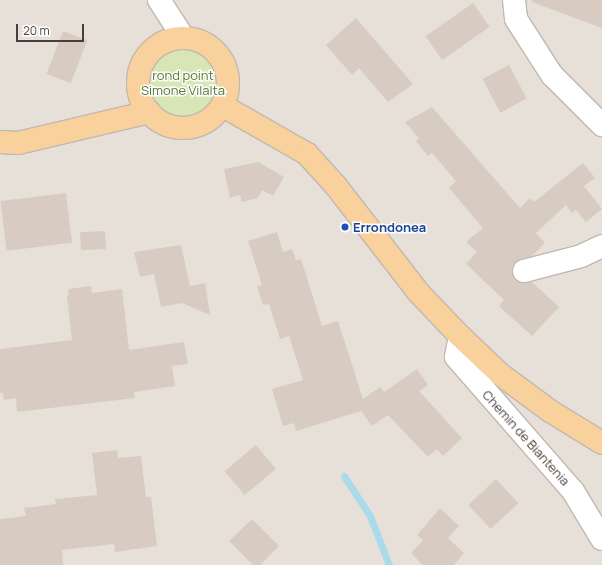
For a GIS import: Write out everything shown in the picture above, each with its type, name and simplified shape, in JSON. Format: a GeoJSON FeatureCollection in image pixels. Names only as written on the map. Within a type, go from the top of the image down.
{"type":"FeatureCollection","features":[{"type":"Feature","properties":{"kind":"main road"},"geometry":{"type":"LineString","coordinates":[[183,38],[206,43],[223,60],[229,83],[223,106],[210,120],[191,128],[168,126],[149,112],[140,94],[139,74],[147,55],[163,42],[183,38]]}},
{"type":"Feature","properties":{"kind":"main road"},"geometry":{"type":"LineString","coordinates":[[223,106],[307,154],[336,186],[419,293],[460,336],[506,378],[550,412],[602,443]]}},
{"type":"Feature","properties":{"kind":"main road"},"geometry":{"type":"LineString","coordinates":[[0,142],[18,142],[149,112]]}},
{"type":"Feature","properties":{"kind":"street"},"geometry":{"type":"LineString","coordinates":[[159,0],[183,38]]}},
{"type":"Feature","properties":{"kind":"street"},"geometry":{"type":"LineString","coordinates":[[514,0],[516,19],[552,75],[602,125]]}},
{"type":"Feature","properties":{"kind":"street"},"geometry":{"type":"LineString","coordinates":[[524,271],[581,256],[602,246]]}},
{"type":"Feature","properties":{"kind":"street","name":"Chemin de Biantenia"},"geometry":{"type":"LineString","coordinates":[[460,336],[456,357],[573,491],[602,539]]}},
{"type":"Feature","properties":{"kind":"shaded area"},"geometry":{"type":"Polygon","coordinates":[[[0,0],[602,0],[602,565],[0,565],[0,0]]]}},
{"type":"Feature","properties":{"kind":"green space","name":"rond point Simone Vilalta"},"geometry":{"type":"Polygon","coordinates":[[[183,38],[200,42],[215,51],[224,66],[228,83],[224,100],[215,115],[200,124],[183,128],[166,124],[151,115],[142,100],[138,83],[142,66],[151,51],[166,42],[183,38]]]}},
{"type":"Feature","properties":{"kind":"building"},"geometry":{"type":"Polygon","coordinates":[[[532,0],[602,0],[602,28],[532,2],[532,0]]]}},
{"type":"Feature","properties":{"kind":"building"},"geometry":{"type":"Polygon","coordinates":[[[473,3],[490,27],[442,60],[425,36],[473,3]]]}},
{"type":"Feature","properties":{"kind":"building"},"geometry":{"type":"Polygon","coordinates":[[[356,18],[413,84],[388,102],[359,68],[352,75],[326,45],[356,18]]]}},
{"type":"Feature","properties":{"kind":"building"},"geometry":{"type":"Polygon","coordinates":[[[63,31],[87,40],[71,83],[47,74],[63,31]]]}},
{"type":"Feature","properties":{"kind":"building"},"geometry":{"type":"Polygon","coordinates":[[[509,65],[527,99],[500,113],[483,79],[509,65]]]}},
{"type":"Feature","properties":{"kind":"building"},"geometry":{"type":"Polygon","coordinates":[[[432,107],[520,208],[530,198],[534,202],[583,163],[595,178],[584,186],[602,209],[586,222],[576,210],[572,213],[566,205],[536,233],[545,243],[532,256],[516,262],[512,267],[515,280],[521,283],[532,282],[559,307],[532,336],[499,306],[504,300],[466,264],[477,252],[466,242],[483,228],[449,188],[456,181],[432,153],[428,156],[416,141],[419,138],[405,122],[432,107]]]}},
{"type":"Feature","properties":{"kind":"building"},"geometry":{"type":"Polygon","coordinates":[[[258,162],[284,177],[273,196],[262,190],[258,198],[242,202],[240,195],[230,198],[224,169],[258,162]]]}},
{"type":"Feature","properties":{"kind":"building"},"geometry":{"type":"Polygon","coordinates":[[[66,193],[72,243],[7,251],[0,201],[66,193]]]}},
{"type":"Feature","properties":{"kind":"building"},"geometry":{"type":"Polygon","coordinates":[[[105,231],[106,249],[81,250],[80,232],[105,231]]]}},
{"type":"Feature","properties":{"kind":"building"},"geometry":{"type":"Polygon","coordinates":[[[277,232],[283,252],[292,249],[296,260],[301,259],[322,326],[338,321],[363,399],[380,387],[384,392],[417,369],[428,385],[419,391],[462,438],[443,456],[437,449],[428,457],[388,415],[372,426],[361,411],[296,431],[294,423],[283,426],[272,389],[303,380],[289,336],[280,339],[269,304],[263,305],[257,286],[262,285],[248,241],[277,232]]]}},
{"type":"Feature","properties":{"kind":"building"},"geometry":{"type":"Polygon","coordinates":[[[181,245],[190,286],[205,283],[210,315],[182,303],[161,307],[154,274],[140,277],[134,252],[181,245]]]}},
{"type":"Feature","properties":{"kind":"building"},"geometry":{"type":"Polygon","coordinates":[[[91,286],[92,293],[122,289],[129,350],[184,342],[188,364],[172,366],[175,386],[134,392],[135,398],[17,412],[16,398],[4,400],[3,393],[0,393],[0,349],[72,340],[67,296],[69,295],[68,289],[91,286]]]}},
{"type":"Feature","properties":{"kind":"building"},"geometry":{"type":"Polygon","coordinates":[[[256,445],[276,469],[245,495],[225,471],[256,445]]]}},
{"type":"Feature","properties":{"kind":"building"},"geometry":{"type":"Polygon","coordinates":[[[117,450],[118,458],[141,456],[146,497],[151,497],[157,546],[115,552],[114,544],[62,550],[63,565],[0,565],[0,519],[26,516],[24,508],[56,504],[55,499],[97,495],[92,453],[117,450]]]}},
{"type":"Feature","properties":{"kind":"building"},"geometry":{"type":"Polygon","coordinates":[[[496,479],[519,503],[491,529],[468,505],[496,479]]]}},
{"type":"Feature","properties":{"kind":"building"},"geometry":{"type":"Polygon","coordinates":[[[440,508],[459,526],[448,538],[464,553],[454,565],[423,565],[411,553],[423,540],[417,535],[440,508]]]}},
{"type":"Feature","properties":{"kind":"building"},"geometry":{"type":"Polygon","coordinates":[[[252,519],[279,546],[260,565],[253,565],[229,541],[252,519]]]}},
{"type":"Feature","properties":{"kind":"waterway"},"geometry":{"type":"LineString","coordinates":[[344,476],[370,516],[389,565]]}},
{"type":"Feature","properties":{"kind":"place","name":"Errondonea"},"geometry":{"type":"Point","coordinates":[345,227]}}]}
